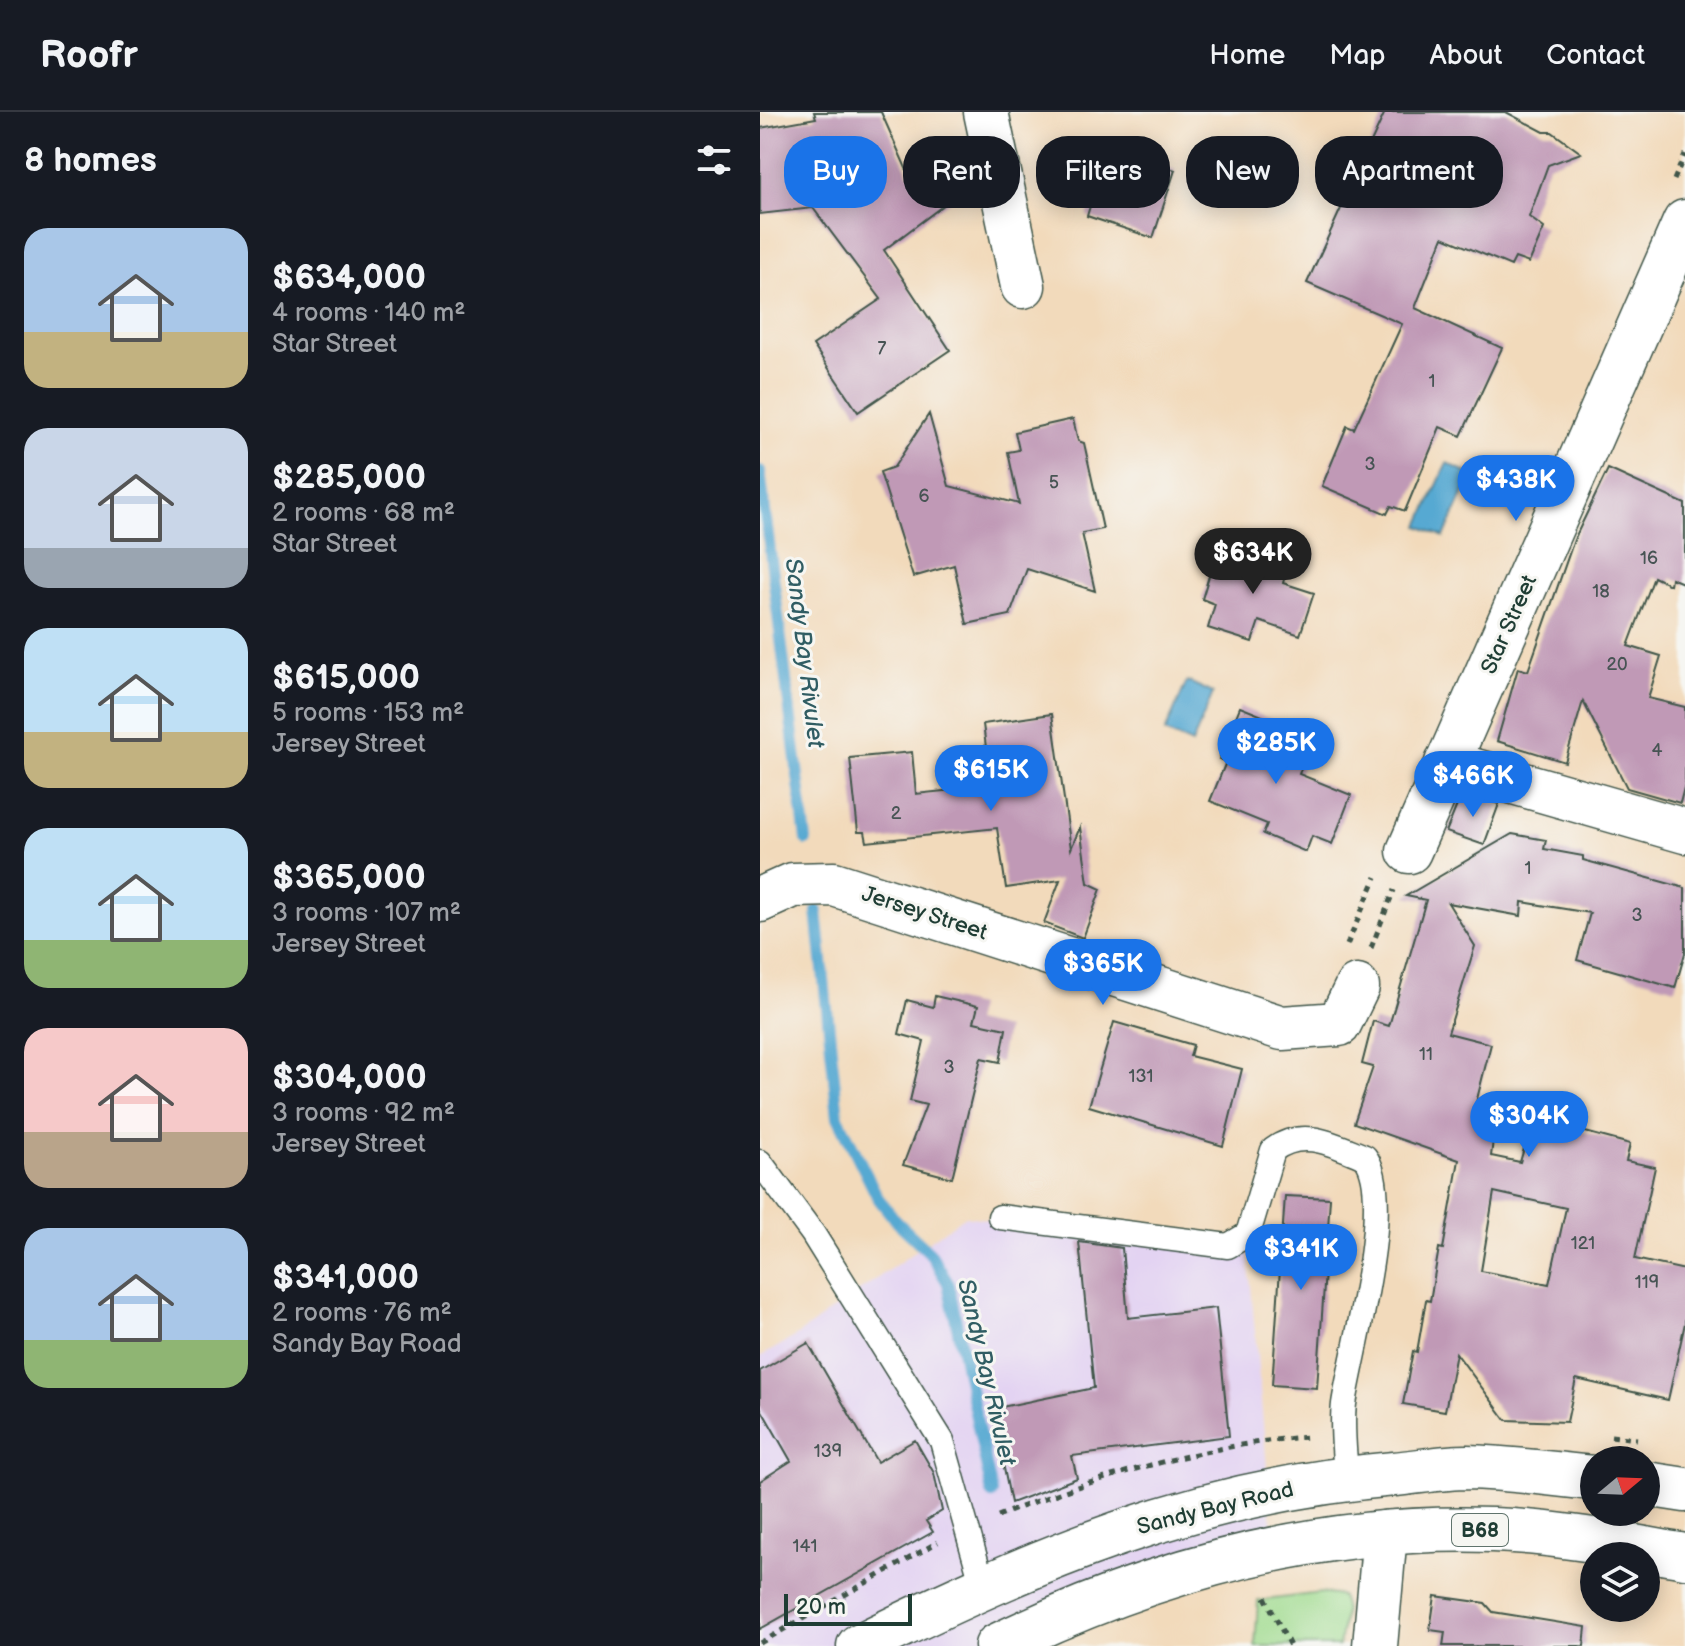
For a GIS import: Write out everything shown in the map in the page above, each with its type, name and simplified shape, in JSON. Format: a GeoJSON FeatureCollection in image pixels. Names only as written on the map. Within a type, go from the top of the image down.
{"type":"FeatureCollection","features":[{"type":"Feature","properties":{"kind":"street"},"geometry":{"type":"LineString","coordinates":[[986,112],[1023,286]]}},
{"type":"Feature","properties":{"kind":"street","name":"Star Street"},"geometry":{"type":"LineString","coordinates":[[1394,861],[1447,763],[1679,202]]}},
{"type":"Feature","properties":{"kind":"street"},"geometry":{"type":"LineString","coordinates":[[1447,763],[1685,831]]}},
{"type":"Feature","properties":{"kind":"street","name":"Jersey Street"},"geometry":{"type":"LineString","coordinates":[[776,892],[834,884],[1282,1028],[1339,1024],[1349,973]]}},
{"type":"Feature","properties":{"kind":"street","name":"Sandy Bay Road"},"geometry":{"type":"LineString","coordinates":[[859,1646],[1066,1550],[1161,1517],[1346,1478],[1466,1467],[1580,1477]]}},
{"type":"Feature","properties":{"kind":"street"},"geometry":{"type":"LineString","coordinates":[[1375,1646],[1385,1533],[1396,1474]]}},
{"type":"Feature","properties":{"kind":"street"},"geometry":{"type":"LineString","coordinates":[[1660,1486],[1685,1490]]}},
{"type":"Feature","properties":{"kind":"street","name":"B68"},"geometry":{"type":"LineString","coordinates":[[997,1646],[1058,1616],[1170,1574],[1334,1537],[1494,1530],[1685,1556]]}},
{"type":"Feature","properties":{"kind":"lane"},"geometry":{"type":"LineString","coordinates":[[1000,1217],[1228,1246],[1248,1234],[1273,1150],[1281,1143],[1305,1137],[1365,1157],[1375,1173],[1377,1197],[1359,1337],[1344,1406],[1346,1478]]}},
{"type":"Feature","properties":{"kind":"lane"},"geometry":{"type":"LineString","coordinates":[[760,1162],[813,1234],[942,1441],[983,1586]]}},
{"type":"Feature","properties":{"kind":"path"},"geometry":{"type":"LineString","coordinates":[[1679,202],[1685,154]]}},
{"type":"Feature","properties":{"kind":"path"},"geometry":{"type":"LineString","coordinates":[[1349,973],[1394,861]]}},
{"type":"Feature","properties":{"kind":"path"},"geometry":{"type":"LineString","coordinates":[[1349,973],[1394,861]]}},
{"type":"Feature","properties":{"kind":"path"},"geometry":{"type":"LineString","coordinates":[[1244,1556],[1290,1646]]}},
{"type":"Feature","properties":{"kind":"shaded area"},"geometry":{"type":"Polygon","coordinates":[[[965,1216],[1225,1254],[1248,1253],[1274,1549],[997,1646],[760,1646],[760,1357],[793,1338],[965,1216]]]}},
{"type":"Feature","properties":{"kind":"green space"},"geometry":{"type":"Polygon","coordinates":[[[1320,1593],[1341,1596],[1345,1610],[1339,1646],[1255,1646],[1258,1601],[1320,1593]]]}},
{"type":"Feature","properties":{"kind":"water"},"geometry":{"type":"Polygon","coordinates":[[[1447,463],[1472,475],[1444,537],[1419,526],[1447,463]]]}},
{"type":"Feature","properties":{"kind":"water"},"geometry":{"type":"Polygon","coordinates":[[[1187,681],[1213,693],[1192,744],[1165,732],[1187,681]]]}},
{"type":"Feature","properties":{"kind":"building"},"geometry":{"type":"Polygon","coordinates":[[[814,112],[881,112],[903,162],[903,208],[940,208],[884,250],[950,350],[858,412],[813,345],[881,299],[813,208],[760,214],[760,128],[816,118],[814,112]]]}},
{"type":"Feature","properties":{"kind":"building"},"geometry":{"type":"Polygon","coordinates":[[[1385,112],[1506,112],[1544,132],[1552,132],[1581,153],[1548,165],[1529,217],[1544,228],[1529,263],[1515,258],[1511,266],[1443,237],[1415,308],[1502,348],[1461,436],[1440,427],[1405,511],[1391,506],[1387,514],[1322,486],[1347,426],[1354,429],[1402,324],[1307,283],[1341,208],[1503,208],[1503,136],[1374,136],[1385,112]]]}},
{"type":"Feature","properties":{"kind":"building"},"geometry":{"type":"Polygon","coordinates":[[[1170,168],[1175,170],[1170,185],[1170,168]]]}},
{"type":"Feature","properties":{"kind":"building"},"geometry":{"type":"Polygon","coordinates":[[[1089,208],[1163,208],[1153,238],[1087,216],[1089,208]]]}},
{"type":"Feature","properties":{"kind":"building"},"geometry":{"type":"Polygon","coordinates":[[[929,414],[949,486],[1019,504],[1008,452],[1019,450],[1015,432],[1073,419],[1078,441],[1084,443],[1103,529],[1082,533],[1095,591],[1027,569],[1010,615],[967,624],[954,565],[913,577],[880,472],[894,467],[929,414]]]}},
{"type":"Feature","properties":{"kind":"building"},"geometry":{"type":"Polygon","coordinates":[[[1608,469],[1685,504],[1685,584],[1671,578],[1670,585],[1654,577],[1628,646],[1661,656],[1648,698],[1685,707],[1685,784],[1680,803],[1627,788],[1583,701],[1565,762],[1497,741],[1518,668],[1528,671],[1574,540],[1608,469]]]}},
{"type":"Feature","properties":{"kind":"building"},"geometry":{"type":"Polygon","coordinates":[[[1218,546],[1287,568],[1283,583],[1314,593],[1300,635],[1259,621],[1252,642],[1208,628],[1215,604],[1202,599],[1218,546]]]}},
{"type":"Feature","properties":{"kind":"building"},"geometry":{"type":"Polygon","coordinates":[[[1240,707],[1275,721],[1268,738],[1307,754],[1299,774],[1351,795],[1332,844],[1312,836],[1306,852],[1263,834],[1267,824],[1210,801],[1226,762],[1219,759],[1240,707]]]}},
{"type":"Feature","properties":{"kind":"building"},"geometry":{"type":"Polygon","coordinates":[[[1052,714],[1071,849],[1080,827],[1088,883],[1101,889],[1083,938],[1044,923],[1060,880],[1006,888],[997,828],[867,842],[865,832],[858,832],[850,758],[912,752],[916,794],[991,786],[983,724],[1052,714]]]}},
{"type":"Feature","properties":{"kind":"building"},"geometry":{"type":"Polygon","coordinates":[[[1462,793],[1499,804],[1484,845],[1446,832],[1462,793]]]}},
{"type":"Feature","properties":{"kind":"building"},"geometry":{"type":"Polygon","coordinates":[[[1512,834],[1546,840],[1544,849],[1583,856],[1583,860],[1685,888],[1685,953],[1675,988],[1577,960],[1590,913],[1522,902],[1521,916],[1448,903],[1475,946],[1448,1033],[1491,1044],[1476,1103],[1497,1109],[1491,1156],[1520,1162],[1533,1118],[1630,1144],[1626,1161],[1655,1167],[1635,1259],[1685,1270],[1685,1323],[1668,1400],[1576,1379],[1567,1422],[1506,1420],[1456,1353],[1445,1411],[1403,1404],[1413,1351],[1417,1352],[1426,1300],[1430,1301],[1439,1248],[1443,1249],[1459,1160],[1354,1123],[1373,1067],[1362,1064],[1373,1021],[1389,1026],[1426,900],[1406,896],[1512,834]],[[1494,1192],[1481,1271],[1549,1284],[1566,1208],[1494,1192]]]}},
{"type":"Feature","properties":{"kind":"building"},"geometry":{"type":"Polygon","coordinates":[[[935,996],[978,1006],[974,1022],[1006,1029],[1000,1062],[981,1058],[952,1178],[903,1165],[926,1105],[910,1101],[924,1041],[899,1034],[907,1000],[933,1007],[935,996]]]}},
{"type":"Feature","properties":{"kind":"building"},"geometry":{"type":"Polygon","coordinates":[[[1114,1022],[1193,1045],[1190,1056],[1242,1069],[1223,1146],[1089,1106],[1114,1022]]]}},
{"type":"Feature","properties":{"kind":"building"},"geometry":{"type":"Polygon","coordinates":[[[1285,1196],[1330,1198],[1317,1388],[1272,1385],[1285,1196]]]}},
{"type":"Feature","properties":{"kind":"building"},"geometry":{"type":"Polygon","coordinates":[[[1079,1242],[1122,1248],[1128,1318],[1216,1308],[1229,1436],[1072,1456],[1077,1478],[1011,1503],[992,1409],[1094,1388],[1079,1242]]]}},
{"type":"Feature","properties":{"kind":"building"},"geometry":{"type":"Polygon","coordinates":[[[808,1343],[877,1462],[915,1440],[934,1473],[942,1511],[926,1521],[933,1532],[760,1629],[760,1481],[791,1461],[760,1407],[760,1371],[808,1343]]]}},
{"type":"Feature","properties":{"kind":"building"},"geometry":{"type":"Polygon","coordinates":[[[1435,1596],[1485,1603],[1493,1612],[1586,1627],[1584,1646],[1443,1646],[1445,1632],[1430,1630],[1435,1596]]]}},
{"type":"Feature","properties":{"kind":"waterway","name":"Sandy Bay Rivulet"},"geometry":{"type":"LineString","coordinates":[[760,471],[806,840]]}},
{"type":"Feature","properties":{"kind":"waterway","name":"Sandy Bay Rivulet"},"geometry":{"type":"LineString","coordinates":[[817,911],[838,1117],[878,1198],[896,1221],[930,1253],[948,1283],[992,1493]]}}]}
